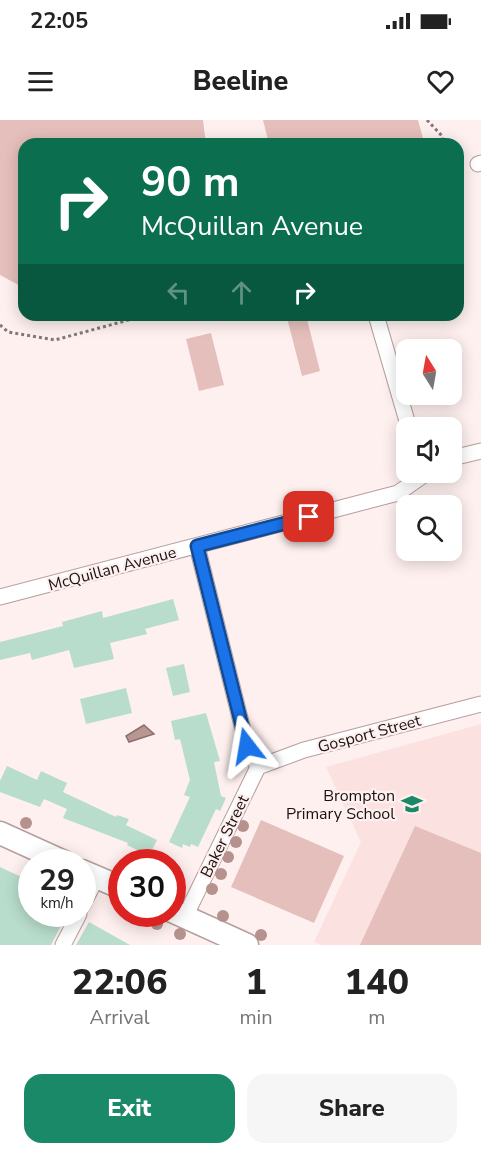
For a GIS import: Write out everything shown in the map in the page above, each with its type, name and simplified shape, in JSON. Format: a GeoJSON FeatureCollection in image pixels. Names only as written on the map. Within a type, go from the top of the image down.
{"type":"FeatureCollection","features":[{"type":"Feature","properties":{"kind":"main road"},"geometry":{"type":"LineString","coordinates":[[0,833],[35,849]]}},
{"type":"Feature","properties":{"kind":"main road"},"geometry":{"type":"LineString","coordinates":[[186,918],[248,945]]}},
{"type":"Feature","properties":{"kind":"street"},"geometry":{"type":"LineString","coordinates":[[378,321],[406,417]]}},
{"type":"Feature","properties":{"kind":"street"},"geometry":{"type":"LineString","coordinates":[[462,456],[481,451]]}},
{"type":"Feature","properties":{"kind":"street","name":"McQuillan Avenue"},"geometry":{"type":"LineString","coordinates":[[0,597],[398,493],[412,483]]}},
{"type":"Feature","properties":{"kind":"street"},"geometry":{"type":"LineString","coordinates":[[197,546],[247,746],[258,766]]}},
{"type":"Feature","properties":{"kind":"street","name":"Gosport Street"},"geometry":{"type":"LineString","coordinates":[[258,766],[304,750],[481,704]]}},
{"type":"Feature","properties":{"kind":"street","name":"Baker Street"},"geometry":{"type":"LineString","coordinates":[[186,899],[258,766]]}},
{"type":"Feature","properties":{"kind":"street"},"geometry":{"type":"LineString","coordinates":[[63,945],[72,927]]}},
{"type":"Feature","properties":{"kind":"path"},"geometry":{"type":"LineString","coordinates":[[427,120],[443,138]]}},
{"type":"Feature","properties":{"kind":"path"},"geometry":{"type":"LineString","coordinates":[[0,326],[8,332],[55,340],[125,321]]}},
{"type":"Feature","properties":{"kind":"shaded area"},"geometry":{"type":"Polygon","coordinates":[[[0,120],[203,120],[205,138],[18,138],[18,285],[0,275],[0,120]]]}},
{"type":"Feature","properties":{"kind":"shaded area"},"geometry":{"type":"Polygon","coordinates":[[[263,120],[418,120],[423,138],[268,138],[263,120]]]}},
{"type":"Feature","properties":{"kind":"shaded area"},"geometry":{"type":"Polygon","coordinates":[[[288,321],[308,321],[320,371],[302,376],[288,321]]]}},
{"type":"Feature","properties":{"kind":"shaded area"},"geometry":{"type":"Polygon","coordinates":[[[211,333],[224,385],[199,391],[186,339],[211,333]]]}},
{"type":"Feature","properties":{"kind":"shaded area","name":"Brompton Primary School"},"geometry":{"type":"Polygon","coordinates":[[[481,724],[481,945],[322,945],[314,942],[361,842],[326,767],[481,724]]]}},
{"type":"Feature","properties":{"kind":"shaded area"},"geometry":{"type":"Polygon","coordinates":[[[144,725],[154,734],[129,742],[126,736],[144,725]]]}},
{"type":"Feature","properties":{"kind":"shaded area"},"geometry":{"type":"Polygon","coordinates":[[[261,820],[344,856],[314,923],[231,887],[261,820]]]}},
{"type":"Feature","properties":{"kind":"shaded area"},"geometry":{"type":"Polygon","coordinates":[[[415,826],[481,853],[481,945],[360,945],[415,826]]]}},
{"type":"Feature","properties":{"kind":"building"},"geometry":{"type":"Polygon","coordinates":[[[173,599],[179,620],[145,629],[147,634],[110,643],[114,659],[74,668],[69,650],[32,660],[30,653],[0,660],[0,642],[63,626],[62,622],[102,611],[103,618],[173,599]]]}},
{"type":"Feature","properties":{"kind":"building"},"geometry":{"type":"Polygon","coordinates":[[[184,664],[190,692],[173,696],[166,668],[184,664]]]}},
{"type":"Feature","properties":{"kind":"building"},"geometry":{"type":"Polygon","coordinates":[[[126,688],[132,713],[86,724],[80,699],[126,688]]]}},
{"type":"Feature","properties":{"kind":"building"},"geometry":{"type":"Polygon","coordinates":[[[206,713],[220,761],[214,762],[221,796],[226,798],[220,811],[216,809],[198,847],[183,844],[182,848],[169,842],[190,797],[184,795],[190,780],[180,739],[175,740],[171,721],[206,713]]]}},
{"type":"Feature","properties":{"kind":"building"},"geometry":{"type":"Polygon","coordinates":[[[7,766],[37,780],[41,771],[67,783],[63,792],[116,817],[117,815],[129,819],[126,825],[157,840],[152,849],[135,849],[127,845],[128,843],[63,818],[67,809],[44,799],[40,807],[0,792],[0,781],[7,766]]]}},
{"type":"Feature","properties":{"kind":"building"},"geometry":{"type":"Polygon","coordinates":[[[0,867],[18,875],[18,927],[60,927],[51,945],[0,945],[0,867]]]}},
{"type":"Feature","properties":{"kind":"building"},"geometry":{"type":"Polygon","coordinates":[[[96,926],[130,945],[76,945],[86,927],[96,926]]]}},
{"type":"Feature","properties":{"kind":"place","name":"Brompton Primary School"},"geometry":{"type":"Point","coordinates":[412,804]}},
{"type":"Feature","properties":{"kind":"route"},"geometry":{"type":"LineString","coordinates":[[247,746],[197,546],[309,517]]}}]}
